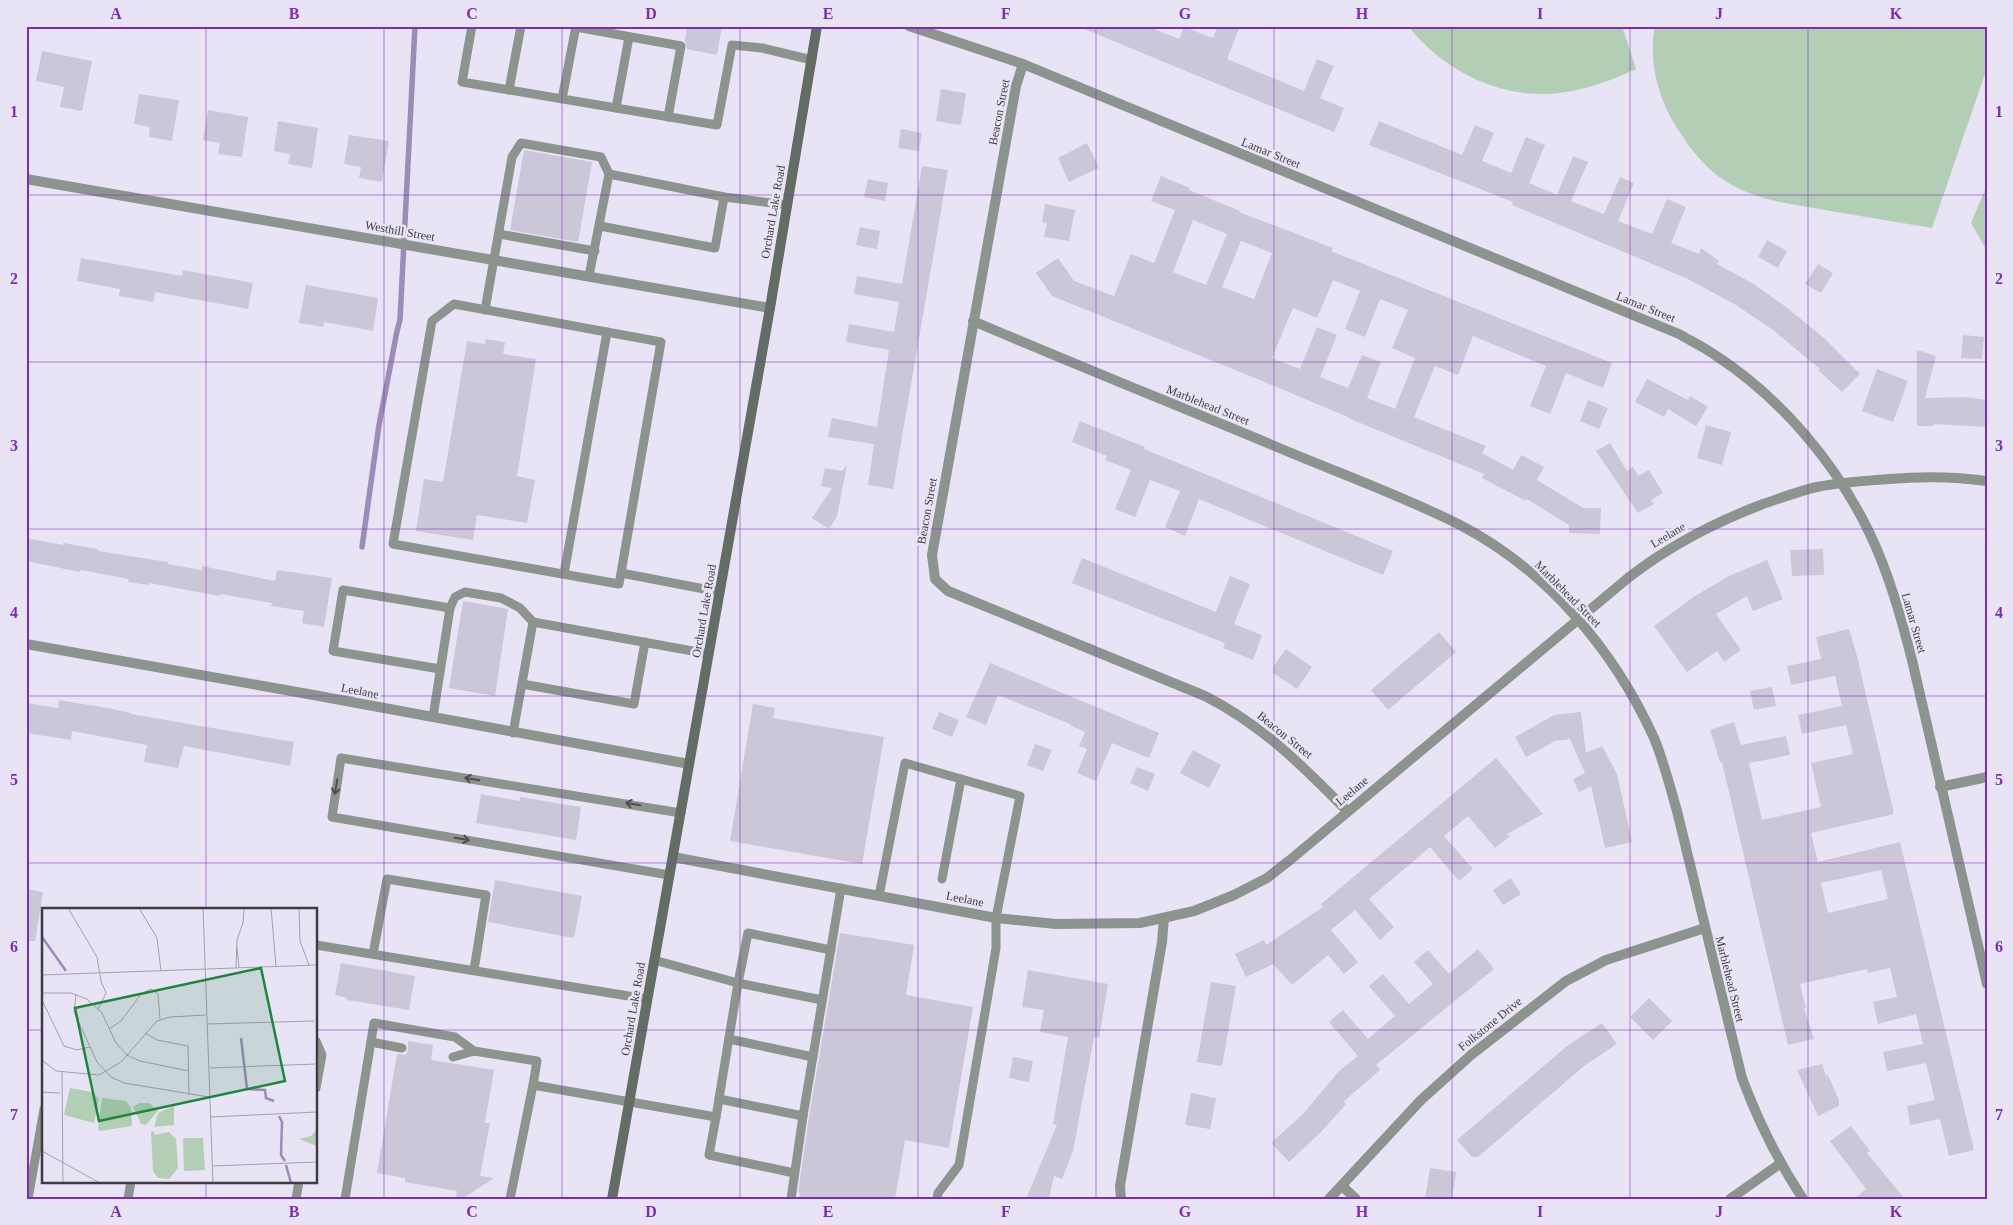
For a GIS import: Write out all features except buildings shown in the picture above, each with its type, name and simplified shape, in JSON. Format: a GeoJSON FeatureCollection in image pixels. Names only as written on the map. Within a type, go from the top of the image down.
{"type":"FeatureCollection","features":[{"type":"Feature","properties":{"kind":"main road","name":"Orchard Lake Road"},"geometry":{"type":"LineString","coordinates":[[612,1199],[770,308],[812,60],[816,26]]}},
{"type":"Feature","properties":{"kind":"street","name":"Lamar Street"},"geometry":{"type":"LineString","coordinates":[[910,26],[1023,64],[1679,334],[1715,355],[1770,398],[1798,425],[1842,483],[1870,534],[1887,575],[1901,616],[1987,984]]}},
{"type":"Feature","properties":{"kind":"street","name":"Beacon Street"},"geometry":{"type":"LineString","coordinates":[[1023,64],[1016,86],[932,554],[934,579],[948,591],[1205,696],[1233,710],[1272,739],[1309,771],[1347,811]]}},
{"type":"Feature","properties":{"kind":"street","name":"Westhill Street"},"geometry":{"type":"LineString","coordinates":[[26,179],[770,308]]}},
{"type":"Feature","properties":{"kind":"street","name":"Marblehead Street"},"geometry":{"type":"LineString","coordinates":[[973,321],[1386,492],[1460,526],[1503,552],[1546,585],[1602,648],[1622,677],[1654,739],[1677,811],[1742,1078],[1753,1107],[1781,1163],[1803,1199]]}},
{"type":"Feature","properties":{"kind":"street","name":"Leelane"},"geometry":{"type":"LineString","coordinates":[[672,857],[996,918],[1056,924],[1140,923],[1194,910],[1234,895],[1267,878],[1655,557],[1696,532],[1791,494],[1842,483],[1956,476],[1987,482]]}},
{"type":"Feature","properties":{"kind":"street","name":"Leelane"},"geometry":{"type":"LineString","coordinates":[[26,644],[689,764]]}},
{"type":"Feature","properties":{"kind":"street"},"geometry":{"type":"LineString","coordinates":[[1940,787],[1987,777]]}},
{"type":"Feature","properties":{"kind":"street"},"geometry":{"type":"LineString","coordinates":[[1121,1199],[1120,1186],[1162,942],[1164,918]]}},
{"type":"Feature","properties":{"kind":"street","name":"Folkstone Drive"},"geometry":{"type":"LineString","coordinates":[[1329,1199],[1420,1100],[1471,1055],[1566,981],[1606,960],[1705,928]]}},
{"type":"Feature","properties":{"kind":"street"},"geometry":{"type":"LineString","coordinates":[[1730,1199],[1781,1163]]}},
{"type":"Feature","properties":{"kind":"street"},"geometry":{"type":"LineString","coordinates":[[1342,1186],[1356,1199]]}},
{"type":"Feature","properties":{"kind":"lane"},"geometry":{"type":"LineString","coordinates":[[472,26],[462,82],[717,125],[732,45],[762,48],[812,60]]}},
{"type":"Feature","properties":{"kind":"lane"},"geometry":{"type":"LineString","coordinates":[[509,90],[521,26]]}},
{"type":"Feature","properties":{"kind":"lane"},"geometry":{"type":"LineString","coordinates":[[562,99],[576,27],[681,46],[668,117]]}},
{"type":"Feature","properties":{"kind":"lane"},"geometry":{"type":"LineString","coordinates":[[616,108],[629,36]]}},
{"type":"Feature","properties":{"kind":"lane"},"geometry":{"type":"LineString","coordinates":[[485,310],[512,157],[522,143],[601,156],[609,174],[590,276]]}},
{"type":"Feature","properties":{"kind":"lane"},"geometry":{"type":"LineString","coordinates":[[609,174],[724,197],[787,205]]}},
{"type":"Feature","properties":{"kind":"lane"},"geometry":{"type":"LineString","coordinates":[[600,226],[716,248],[724,197]]}},
{"type":"Feature","properties":{"kind":"lane"},"geometry":{"type":"LineString","coordinates":[[499,234],[595,251]]}},
{"type":"Feature","properties":{"kind":"lane"},"geometry":{"type":"LineString","coordinates":[[454,304],[485,310],[661,342],[618,584],[393,544],[432,321],[454,304]]}},
{"type":"Feature","properties":{"kind":"lane"},"geometry":{"type":"LineString","coordinates":[[564,574],[607,332]]}},
{"type":"Feature","properties":{"kind":"lane"},"geometry":{"type":"LineString","coordinates":[[621,573],[720,592]]}},
{"type":"Feature","properties":{"kind":"lane"},"geometry":{"type":"LineString","coordinates":[[440,669],[333,650],[343,590],[450,608]]}},
{"type":"Feature","properties":{"kind":"lane"},"geometry":{"type":"LineString","coordinates":[[433,717],[450,608],[455,597],[465,592],[501,598],[520,608],[533,622],[709,654]]}},
{"type":"Feature","properties":{"kind":"lane"},"geometry":{"type":"LineString","coordinates":[[513,733],[533,622]]}},
{"type":"Feature","properties":{"kind":"lane"},"geometry":{"type":"LineString","coordinates":[[522,684],[634,704],[646,642]]}},
{"type":"Feature","properties":{"kind":"lane"},"geometry":{"type":"LineString","coordinates":[[669,875],[621,865],[332,818],[341,758],[681,813]]}},
{"type":"Feature","properties":{"kind":"lane"},"geometry":{"type":"LineString","coordinates":[[879,896],[905,763],[1020,796],[996,918],[996,948],[959,1165],[938,1193],[937,1199]]}},
{"type":"Feature","properties":{"kind":"lane"},"geometry":{"type":"LineString","coordinates":[[942,878],[961,779]]}},
{"type":"Feature","properties":{"kind":"lane"},"geometry":{"type":"LineString","coordinates":[[373,954],[387,879],[486,894],[474,970]]}},
{"type":"Feature","properties":{"kind":"lane"},"geometry":{"type":"LineString","coordinates":[[791,1199],[841,888]]}},
{"type":"Feature","properties":{"kind":"lane"},"geometry":{"type":"LineString","coordinates":[[794,1173],[709,1155],[728,1039],[748,933],[831,950]]}},
{"type":"Feature","properties":{"kind":"lane"},"geometry":{"type":"LineString","coordinates":[[318,945],[647,999]]}},
{"type":"Feature","properties":{"kind":"lane"},"geometry":{"type":"LineString","coordinates":[[654,960],[738,983],[822,1000]]}},
{"type":"Feature","properties":{"kind":"lane"},"geometry":{"type":"LineString","coordinates":[[345,1199],[374,1023],[455,1037],[474,1051]]}},
{"type":"Feature","properties":{"kind":"lane"},"geometry":{"type":"LineString","coordinates":[[728,1039],[813,1057]]}},
{"type":"Feature","properties":{"kind":"lane"},"geometry":{"type":"LineString","coordinates":[[371,1042],[402,1048]]}},
{"type":"Feature","properties":{"kind":"lane"},"geometry":{"type":"LineString","coordinates":[[318,1046],[322,1056],[318,1077]]}},
{"type":"Feature","properties":{"kind":"lane"},"geometry":{"type":"LineString","coordinates":[[453,1056],[474,1051],[537,1061],[510,1199]]}},
{"type":"Feature","properties":{"kind":"lane"},"geometry":{"type":"LineString","coordinates":[[533,1085],[716,1117]]}},
{"type":"Feature","properties":{"kind":"lane"},"geometry":{"type":"LineString","coordinates":[[719,1099],[803,1116]]}},
{"type":"Feature","properties":{"kind":"lane"},"geometry":{"type":"LineString","coordinates":[[28,1199],[42,1120]]}},
{"type":"Feature","properties":{"kind":"lane"},"geometry":{"type":"LineString","coordinates":[[128,1199],[131,1182]]}},
{"type":"Feature","properties":{"kind":"lane"},"geometry":{"type":"LineString","coordinates":[[296,1199],[299,1182]]}},
{"type":"Feature","properties":{"kind":"green space"},"geometry":{"type":"Polygon","coordinates":[[[1408,26],[1622,26],[1636,69],[1599,84],[1569,92],[1537,94],[1516,92],[1495,87],[1456,69],[1422,42],[1408,26]]]}},
{"type":"Feature","properties":{"kind":"green space"},"geometry":{"type":"Polygon","coordinates":[[[1655,26],[1987,26],[1987,68],[1932,228],[1776,201],[1737,188],[1725,181],[1701,161],[1688,145],[1671,118],[1661,96],[1653,62],[1655,26]]]}},
{"type":"Feature","properties":{"kind":"green space"},"geometry":{"type":"Polygon","coordinates":[[[1987,185],[1987,251],[1971,223],[1987,185]]]}},
{"type":"Feature","properties":{"kind":"waterway"},"geometry":{"type":"LineString","coordinates":[[362,547],[379,425],[400,320],[415,26]]}}]}
